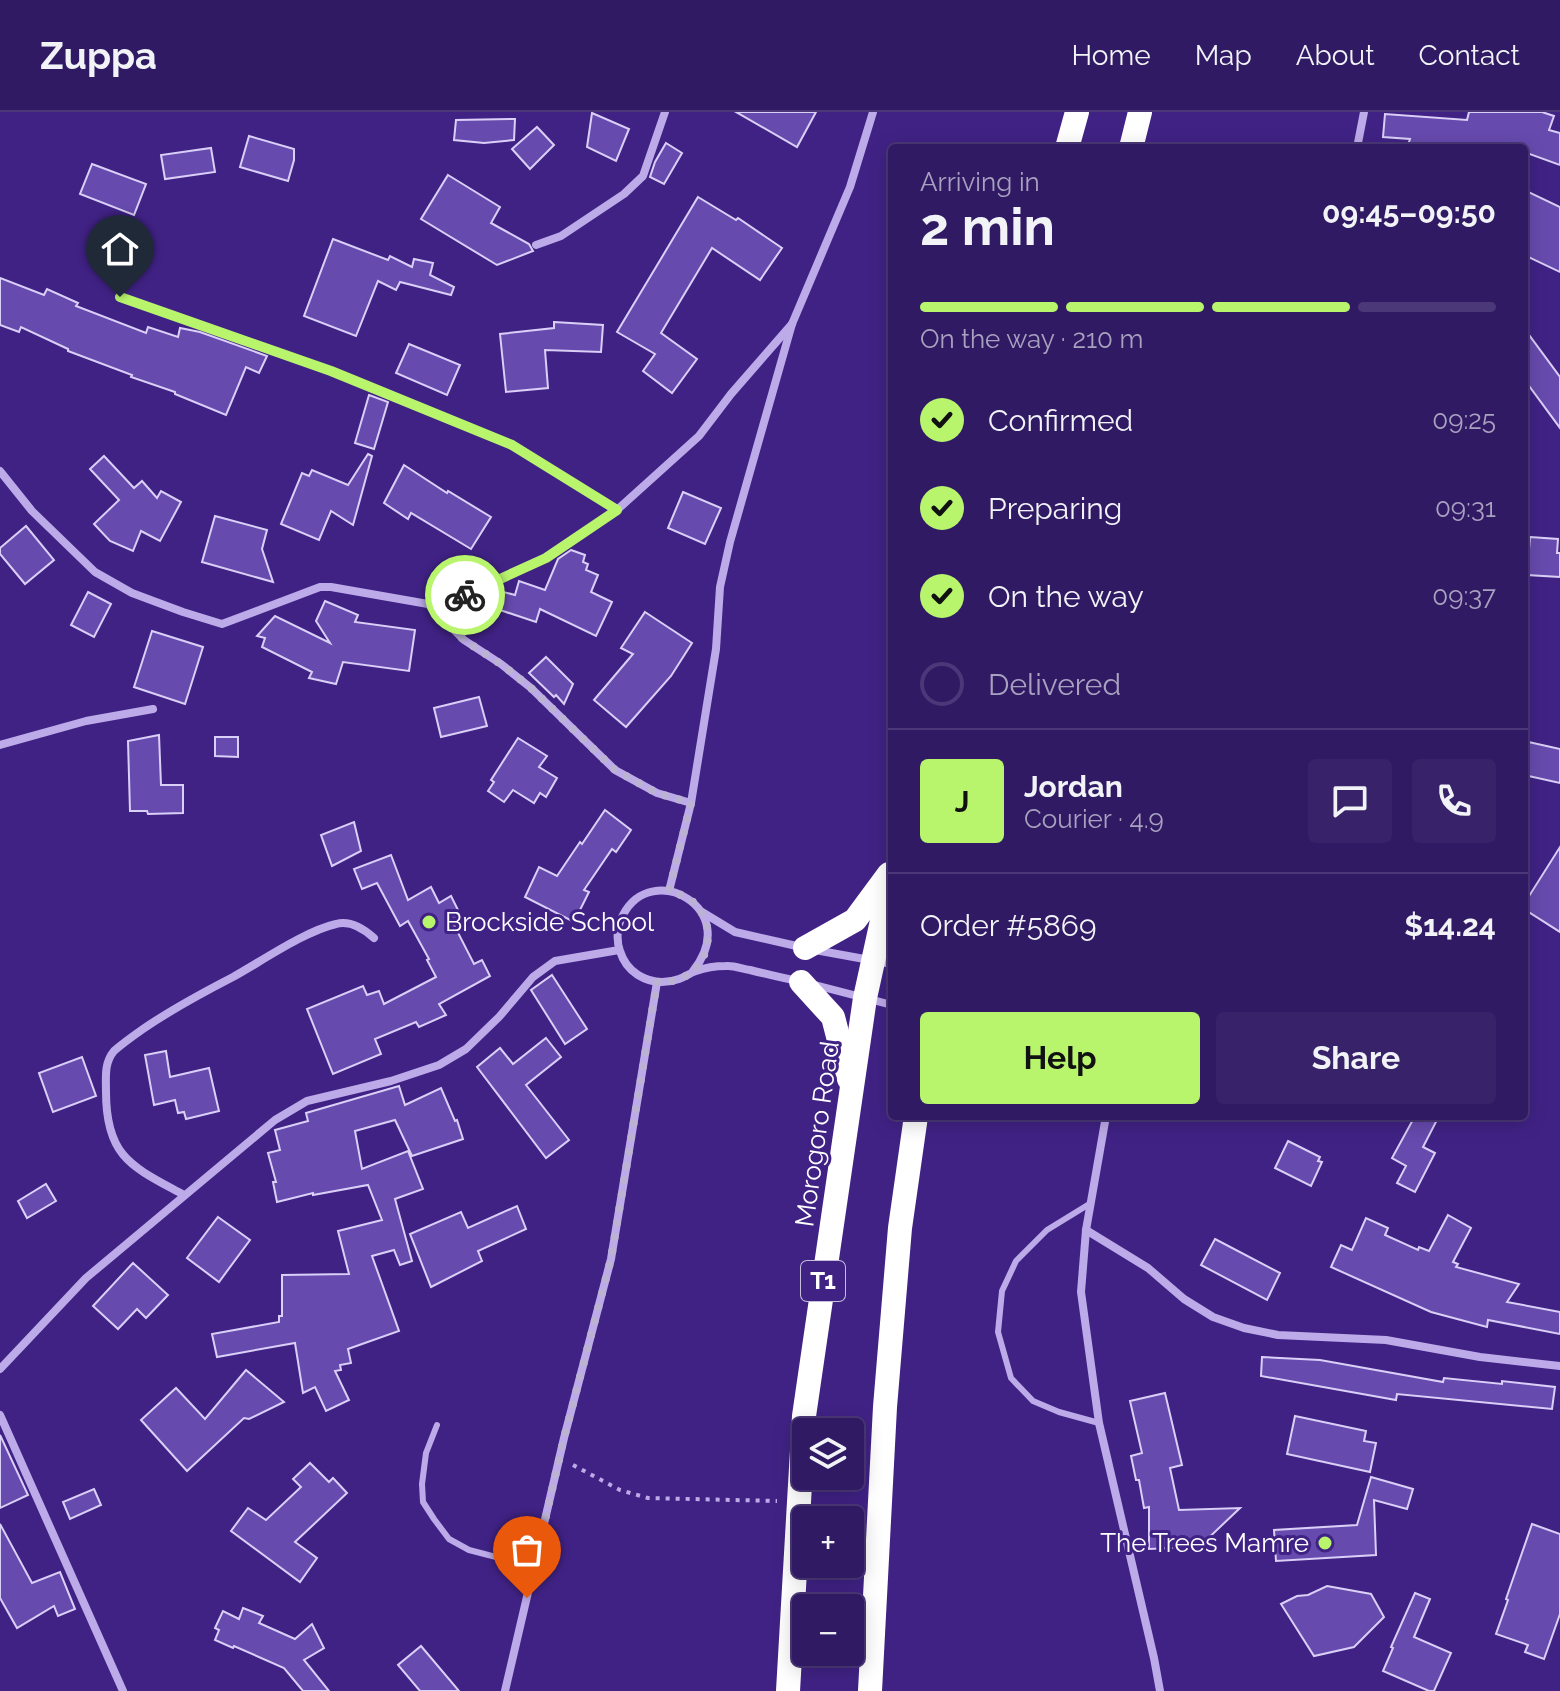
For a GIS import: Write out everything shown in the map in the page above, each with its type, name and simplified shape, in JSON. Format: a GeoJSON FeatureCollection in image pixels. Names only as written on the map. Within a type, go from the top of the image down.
{"type":"FeatureCollection","features":[{"type":"Feature","properties":{"kind":"highway"},"geometry":{"type":"LineString","coordinates":[[1068,144],[1077,112]]}},
{"type":"Feature","properties":{"kind":"highway"},"geometry":{"type":"LineString","coordinates":[[1132,144],[1140,112]]}},
{"type":"Feature","properties":{"kind":"highway"},"geometry":{"type":"LineString","coordinates":[[805,948],[855,920],[888,877]]}},
{"type":"Feature","properties":{"kind":"highway","name":"Morogoro Road"},"geometry":{"type":"LineString","coordinates":[[788,1691],[804,1416],[865,998],[883,962],[888,912]]}},
{"type":"Feature","properties":{"kind":"highway"},"geometry":{"type":"LineString","coordinates":[[801,982],[833,1017],[851,1089]]}},
{"type":"Feature","properties":{"kind":"highway"},"geometry":{"type":"LineString","coordinates":[[870,1691],[886,1392],[900,1228],[915,1120]]}},
{"type":"Feature","properties":{"kind":"street"},"geometry":{"type":"LineString","coordinates":[[536,245],[561,236],[624,194],[643,176],[665,112]]}},
{"type":"Feature","properties":{"kind":"street"},"geometry":{"type":"LineString","coordinates":[[669,891],[691,803],[716,649],[720,587],[730,542],[792,324],[850,187],[873,112]]}},
{"type":"Feature","properties":{"kind":"street"},"geometry":{"type":"LineString","coordinates":[[1358,144],[1364,112]]}},
{"type":"Feature","properties":{"kind":"street"},"geometry":{"type":"LineString","coordinates":[[120,297],[331,371],[512,445],[617,510]]}},
{"type":"Feature","properties":{"kind":"street"},"geometry":{"type":"LineString","coordinates":[[0,471],[32,511],[95,572],[132,593],[222,624],[320,587],[428,604],[456,600],[546,558],[617,510],[699,436],[792,324]]}},
{"type":"Feature","properties":{"kind":"street"},"geometry":{"type":"LineString","coordinates":[[428,604],[464,640],[531,688],[615,770],[657,793],[691,803]]}},
{"type":"Feature","properties":{"kind":"street"},"geometry":{"type":"LineString","coordinates":[[0,745],[86,721],[153,709]]}},
{"type":"Feature","properties":{"kind":"street"},"geometry":{"type":"LineString","coordinates":[[656,891],[669,891],[693,902],[707,923],[709,936],[707,949],[693,971],[682,979],[657,982],[633,972],[619,950],[617,937],[624,912],[633,902],[656,891]]}},
{"type":"Feature","properties":{"kind":"street"},"geometry":{"type":"LineString","coordinates":[[701,912],[735,932],[883,962]]}},
{"type":"Feature","properties":{"kind":"street"},"geometry":{"type":"LineString","coordinates":[[184,1195],[137,1169],[123,1157],[114,1140],[106,1112],[106,1067],[112,1054],[170,1011],[308,935],[339,922],[364,928],[374,938]]}},
{"type":"Feature","properties":{"kind":"street"},"geometry":{"type":"LineString","coordinates":[[0,1369],[86,1278],[275,1120],[307,1101],[391,1081],[439,1065],[466,1049],[533,977],[555,961],[619,950]]}},
{"type":"Feature","properties":{"kind":"street"},"geometry":{"type":"LineString","coordinates":[[693,971],[727,965],[888,1004]]}},
{"type":"Feature","properties":{"kind":"street"},"geometry":{"type":"LineString","coordinates":[[505,1691],[611,1259],[657,982]]}},
{"type":"Feature","properties":{"kind":"street"},"geometry":{"type":"LineString","coordinates":[[1105,1120],[1086,1230],[1081,1292],[1099,1423],[1160,1691]]}},
{"type":"Feature","properties":{"kind":"street"},"geometry":{"type":"LineString","coordinates":[[1086,1230],[1148,1268],[1184,1299],[1213,1317],[1244,1328],[1278,1335],[1386,1340],[1480,1357],[1560,1366]]}},
{"type":"Feature","properties":{"kind":"street"},"geometry":{"type":"LineString","coordinates":[[0,1415],[123,1691]]}},
{"type":"Feature","properties":{"kind":"lane"},"geometry":{"type":"LineString","coordinates":[[1091,1203],[1047,1230],[1016,1261],[1002,1291],[998,1332],[1011,1378],[1033,1401],[1099,1423]]}},
{"type":"Feature","properties":{"kind":"lane"},"geometry":{"type":"LineString","coordinates":[[437,1425],[426,1453],[422,1484],[423,1502],[434,1519],[449,1539],[469,1550],[534,1567]]}},
{"type":"Feature","properties":{"kind":"path"},"geometry":{"type":"LineString","coordinates":[[560,1458],[620,1490],[648,1498],[799,1502]]}},
{"type":"Feature","properties":{"kind":"building"},"geometry":{"type":"Polygon","coordinates":[[[736,112],[816,112],[797,147],[736,112]]]}},
{"type":"Feature","properties":{"kind":"building"},"geometry":{"type":"Polygon","coordinates":[[[1469,112],[1542,112],[1554,116],[1549,130],[1560,133],[1560,165],[1528,153],[1528,144],[1408,144],[1410,139],[1383,137],[1385,114],[1467,120],[1469,112]]]}},
{"type":"Feature","properties":{"kind":"building"},"geometry":{"type":"Polygon","coordinates":[[[592,113],[629,129],[616,161],[587,147],[592,113]]]}},
{"type":"Feature","properties":{"kind":"building"},"geometry":{"type":"Polygon","coordinates":[[[515,119],[514,140],[484,143],[454,140],[456,120],[515,119]]]}},
{"type":"Feature","properties":{"kind":"building"},"geometry":{"type":"Polygon","coordinates":[[[537,127],[554,145],[530,169],[512,149],[537,127]]]}},
{"type":"Feature","properties":{"kind":"building"},"geometry":{"type":"Polygon","coordinates":[[[249,136],[294,149],[288,181],[240,167],[249,136]]]}},
{"type":"Feature","properties":{"kind":"building"},"geometry":{"type":"Polygon","coordinates":[[[666,143],[682,153],[664,184],[650,177],[666,143]]]}},
{"type":"Feature","properties":{"kind":"building"},"geometry":{"type":"Polygon","coordinates":[[[211,148],[215,172],[165,179],[161,155],[211,148]]]}},
{"type":"Feature","properties":{"kind":"building"},"geometry":{"type":"Polygon","coordinates":[[[92,164],[146,184],[134,215],[80,194],[92,164]]]}},
{"type":"Feature","properties":{"kind":"building"},"geometry":{"type":"Polygon","coordinates":[[[448,175],[500,207],[491,223],[529,244],[533,251],[497,265],[421,219],[448,175]]]}},
{"type":"Feature","properties":{"kind":"building"},"geometry":{"type":"Polygon","coordinates":[[[1528,192],[1560,207],[1560,272],[1528,257],[1528,192]]]}},
{"type":"Feature","properties":{"kind":"building"},"geometry":{"type":"Polygon","coordinates":[[[698,197],[736,220],[738,218],[782,248],[760,280],[712,248],[661,333],[697,359],[672,393],[643,371],[655,354],[617,332],[698,197]]]}},
{"type":"Feature","properties":{"kind":"building"},"geometry":{"type":"Polygon","coordinates":[[[333,239],[388,260],[390,256],[412,267],[414,259],[433,263],[430,275],[454,287],[451,295],[400,282],[396,290],[378,281],[356,336],[304,316],[333,239]]]}},
{"type":"Feature","properties":{"kind":"building"},"geometry":{"type":"Polygon","coordinates":[[[0,278],[44,295],[47,289],[78,303],[76,306],[146,333],[148,327],[178,337],[180,328],[267,356],[259,373],[246,367],[226,415],[68,351],[21,327],[19,332],[0,325],[0,278]]]}},
{"type":"Feature","properties":{"kind":"building"},"geometry":{"type":"Polygon","coordinates":[[[554,322],[603,325],[601,352],[545,350],[548,388],[506,392],[500,334],[554,328],[554,322]]]}},
{"type":"Feature","properties":{"kind":"building"},"geometry":{"type":"Polygon","coordinates":[[[1528,333],[1560,377],[1560,428],[1528,384],[1528,333]]]}},
{"type":"Feature","properties":{"kind":"building"},"geometry":{"type":"Polygon","coordinates":[[[409,344],[460,365],[447,395],[396,373],[409,344]]]}},
{"type":"Feature","properties":{"kind":"building"},"geometry":{"type":"Polygon","coordinates":[[[369,395],[388,402],[374,449],[355,443],[369,395]]]}},
{"type":"Feature","properties":{"kind":"building"},"geometry":{"type":"Polygon","coordinates":[[[368,454],[372,456],[353,525],[331,511],[319,540],[281,524],[302,473],[309,476],[312,470],[348,485],[368,454]]]}},
{"type":"Feature","properties":{"kind":"building"},"geometry":{"type":"Polygon","coordinates":[[[104,456],[134,488],[142,481],[157,498],[161,491],[181,502],[160,541],[141,531],[133,551],[110,541],[94,524],[119,500],[90,469],[104,456]]]}},
{"type":"Feature","properties":{"kind":"building"},"geometry":{"type":"Polygon","coordinates":[[[404,465],[491,517],[471,549],[411,513],[408,519],[384,503],[404,465]]]}},
{"type":"Feature","properties":{"kind":"building"},"geometry":{"type":"Polygon","coordinates":[[[683,492],[721,508],[705,544],[668,528],[683,492]]]}},
{"type":"Feature","properties":{"kind":"building"},"geometry":{"type":"Polygon","coordinates":[[[215,516],[267,530],[262,549],[273,582],[202,562],[215,516]]]}},
{"type":"Feature","properties":{"kind":"building"},"geometry":{"type":"Polygon","coordinates":[[[26,526],[54,560],[25,584],[0,554],[0,548],[26,526]]]}},
{"type":"Feature","properties":{"kind":"building"},"geometry":{"type":"Polygon","coordinates":[[[1530,537],[1558,539],[1560,577],[1528,575],[1530,537]]]}},
{"type":"Feature","properties":{"kind":"building"},"geometry":{"type":"Polygon","coordinates":[[[571,550],[585,555],[583,562],[588,564],[586,570],[598,575],[591,592],[612,602],[596,636],[540,609],[536,622],[491,607],[496,590],[515,595],[519,581],[545,590],[558,559],[571,550]]]}},
{"type":"Feature","properties":{"kind":"building"},"geometry":{"type":"Polygon","coordinates":[[[88,592],[111,604],[94,637],[71,625],[88,592]]]}},
{"type":"Feature","properties":{"kind":"building"},"geometry":{"type":"Polygon","coordinates":[[[325,601],[358,615],[355,622],[415,630],[409,671],[343,662],[336,684],[309,678],[312,672],[262,647],[265,638],[257,636],[275,616],[330,643],[316,621],[325,601]]]}},
{"type":"Feature","properties":{"kind":"building"},"geometry":{"type":"Polygon","coordinates":[[[645,612],[692,643],[671,676],[626,727],[594,700],[633,654],[621,648],[645,612]]]}},
{"type":"Feature","properties":{"kind":"building"},"geometry":{"type":"Polygon","coordinates":[[[152,631],[203,647],[185,704],[134,687],[152,631]]]}},
{"type":"Feature","properties":{"kind":"building"},"geometry":{"type":"Polygon","coordinates":[[[546,657],[573,684],[564,704],[529,673],[546,657]]]}},
{"type":"Feature","properties":{"kind":"building"},"geometry":{"type":"Polygon","coordinates":[[[479,697],[487,726],[441,737],[434,708],[479,697]]]}},
{"type":"Feature","properties":{"kind":"building"},"geometry":{"type":"Polygon","coordinates":[[[159,735],[161,785],[183,785],[183,813],[130,811],[128,741],[159,735]]]}},
{"type":"Feature","properties":{"kind":"building"},"geometry":{"type":"Polygon","coordinates":[[[215,737],[238,737],[238,757],[215,756],[215,737]]]}},
{"type":"Feature","properties":{"kind":"building"},"geometry":{"type":"Polygon","coordinates":[[[518,738],[547,756],[539,767],[557,778],[546,797],[540,793],[534,803],[513,790],[504,802],[488,791],[494,782],[491,780],[518,738]]]}},
{"type":"Feature","properties":{"kind":"building"},"geometry":{"type":"Polygon","coordinates":[[[1528,742],[1560,749],[1560,783],[1528,776],[1528,742]]]}},
{"type":"Feature","properties":{"kind":"building"},"geometry":{"type":"Polygon","coordinates":[[[605,810],[631,830],[616,852],[612,849],[584,890],[589,892],[574,922],[525,897],[539,867],[557,876],[605,810]]]}},
{"type":"Feature","properties":{"kind":"building"},"geometry":{"type":"Polygon","coordinates":[[[354,822],[361,851],[332,866],[321,835],[354,822]]]}},
{"type":"Feature","properties":{"kind":"building"},"geometry":{"type":"Polygon","coordinates":[[[1560,847],[1560,932],[1528,912],[1528,898],[1560,847]]]}},
{"type":"Feature","properties":{"kind":"building"},"geometry":{"type":"Polygon","coordinates":[[[391,855],[408,900],[431,887],[439,903],[451,896],[461,916],[452,921],[474,964],[482,960],[490,976],[439,1004],[446,1015],[419,1027],[416,1022],[375,1039],[381,1054],[333,1074],[307,1009],[363,986],[367,995],[379,991],[384,1004],[436,977],[408,921],[400,926],[377,883],[362,889],[354,869],[391,855]]]}},
{"type":"Feature","properties":{"kind":"building"},"geometry":{"type":"Polygon","coordinates":[[[552,975],[587,1029],[565,1044],[531,990],[552,975]]]}},
{"type":"Feature","properties":{"kind":"building"},"geometry":{"type":"Polygon","coordinates":[[[546,1038],[561,1057],[526,1085],[569,1140],[546,1158],[477,1067],[500,1048],[513,1064],[546,1038]]]}},
{"type":"Feature","properties":{"kind":"building"},"geometry":{"type":"Polygon","coordinates":[[[166,1051],[170,1077],[209,1068],[219,1111],[186,1119],[184,1112],[178,1113],[175,1100],[154,1105],[145,1055],[166,1051]]]}},
{"type":"Feature","properties":{"kind":"building"},"geometry":{"type":"Polygon","coordinates":[[[82,1057],[96,1096],[53,1112],[39,1073],[82,1057]]]}},
{"type":"Feature","properties":{"kind":"building"},"geometry":{"type":"Polygon","coordinates":[[[399,1086],[405,1105],[441,1088],[463,1139],[412,1156],[395,1120],[355,1131],[362,1169],[408,1151],[423,1189],[395,1199],[412,1261],[400,1265],[394,1250],[372,1256],[399,1331],[348,1349],[351,1363],[340,1365],[341,1370],[335,1371],[349,1400],[326,1411],[315,1387],[303,1393],[295,1343],[217,1357],[212,1334],[279,1322],[279,1316],[282,1316],[282,1275],[349,1274],[338,1231],[382,1220],[368,1185],[277,1202],[273,1182],[276,1182],[268,1153],[280,1150],[275,1130],[308,1121],[306,1113],[399,1086]]]}},
{"type":"Feature","properties":{"kind":"building"},"geometry":{"type":"Polygon","coordinates":[[[1413,1120],[1437,1120],[1423,1147],[1435,1153],[1415,1192],[1397,1183],[1406,1166],[1392,1158],[1413,1120]]]}},
{"type":"Feature","properties":{"kind":"building"},"geometry":{"type":"Polygon","coordinates":[[[1288,1141],[1320,1157],[1318,1161],[1322,1162],[1311,1186],[1275,1168],[1288,1141]]]}},
{"type":"Feature","properties":{"kind":"building"},"geometry":{"type":"Polygon","coordinates":[[[46,1184],[56,1201],[27,1218],[18,1201],[46,1184]]]}},
{"type":"Feature","properties":{"kind":"building"},"geometry":{"type":"Polygon","coordinates":[[[517,1206],[526,1229],[478,1251],[482,1261],[431,1287],[410,1234],[461,1212],[468,1228],[517,1206]]]}},
{"type":"Feature","properties":{"kind":"building"},"geometry":{"type":"Polygon","coordinates":[[[1448,1215],[1471,1228],[1453,1262],[1458,1264],[1456,1267],[1519,1284],[1507,1302],[1560,1312],[1560,1334],[1488,1320],[1487,1327],[1431,1312],[1331,1267],[1341,1245],[1352,1250],[1366,1218],[1388,1228],[1385,1235],[1418,1250],[1419,1247],[1429,1251],[1448,1215]]]}},
{"type":"Feature","properties":{"kind":"building"},"geometry":{"type":"Polygon","coordinates":[[[218,1217],[250,1240],[219,1282],[187,1258],[218,1217]]]}},
{"type":"Feature","properties":{"kind":"building"},"geometry":{"type":"Polygon","coordinates":[[[1215,1239],[1280,1273],[1267,1300],[1201,1265],[1215,1239]]]}},
{"type":"Feature","properties":{"kind":"building"},"geometry":{"type":"Polygon","coordinates":[[[133,1263],[168,1295],[146,1318],[137,1309],[118,1329],[93,1306],[133,1263]]]}},
{"type":"Feature","properties":{"kind":"building"},"geometry":{"type":"Polygon","coordinates":[[[1262,1357],[1320,1360],[1443,1382],[1444,1378],[1555,1387],[1552,1409],[1397,1394],[1396,1400],[1261,1376],[1262,1357]]]}},
{"type":"Feature","properties":{"kind":"building"},"geometry":{"type":"Polygon","coordinates":[[[246,1370],[284,1402],[249,1419],[244,1418],[187,1471],[141,1420],[176,1388],[205,1419],[246,1370]]]}},
{"type":"Feature","properties":{"kind":"building"},"geometry":{"type":"Polygon","coordinates":[[[1165,1393],[1182,1465],[1170,1468],[1179,1510],[1240,1508],[1199,1547],[1149,1549],[1149,1507],[1144,1508],[1131,1456],[1142,1453],[1130,1401],[1165,1393]]]}},
{"type":"Feature","properties":{"kind":"building"},"geometry":{"type":"Polygon","coordinates":[[[1295,1416],[1366,1431],[1364,1441],[1376,1443],[1370,1472],[1287,1454],[1295,1416]]]}},
{"type":"Feature","properties":{"kind":"building"},"geometry":{"type":"Polygon","coordinates":[[[0,1435],[28,1495],[0,1508],[0,1435]]]}},
{"type":"Feature","properties":{"kind":"building"},"geometry":{"type":"Polygon","coordinates":[[[310,1463],[329,1482],[333,1478],[347,1493],[295,1542],[317,1558],[300,1582],[231,1531],[248,1508],[266,1520],[301,1487],[293,1479],[310,1463]]]}},
{"type":"Feature","properties":{"kind":"building","name":"The Trees Mamre"},"geometry":{"type":"Polygon","coordinates":[[[1371,1477],[1413,1489],[1407,1509],[1374,1500],[1376,1555],[1276,1561],[1274,1530],[1357,1525],[1371,1477]]]}},
{"type":"Feature","properties":{"kind":"building"},"geometry":{"type":"Polygon","coordinates":[[[94,1489],[101,1505],[70,1519],[63,1502],[94,1489]]]}},
{"type":"Feature","properties":{"kind":"building"},"geometry":{"type":"Polygon","coordinates":[[[0,1524],[32,1583],[60,1572],[75,1609],[58,1616],[54,1606],[17,1628],[0,1598],[0,1524]]]}},
{"type":"Feature","properties":{"kind":"building"},"geometry":{"type":"Polygon","coordinates":[[[1532,1524],[1560,1534],[1560,1614],[1544,1659],[1525,1652],[1528,1645],[1496,1634],[1532,1524]]]}},
{"type":"Feature","properties":{"kind":"building"},"geometry":{"type":"Polygon","coordinates":[[[1327,1586],[1371,1594],[1384,1617],[1354,1647],[1314,1656],[1281,1604],[1327,1586]]]}},
{"type":"Feature","properties":{"kind":"building"},"geometry":{"type":"Polygon","coordinates":[[[1415,1593],[1430,1599],[1414,1637],[1451,1653],[1434,1691],[1383,1671],[1415,1593]]]}},
{"type":"Feature","properties":{"kind":"building"},"geometry":{"type":"Polygon","coordinates":[[[243,1608],[263,1616],[259,1623],[295,1639],[312,1624],[324,1648],[304,1660],[329,1691],[303,1691],[284,1668],[215,1640],[219,1630],[215,1628],[223,1611],[239,1619],[243,1608]]]}},
{"type":"Feature","properties":{"kind":"building"},"geometry":{"type":"Polygon","coordinates":[[[421,1646],[459,1691],[420,1691],[398,1665],[421,1646]]]}},
{"type":"Feature","properties":{"kind":"way so far"},"geometry":{"type":"LineString","coordinates":[[465,595],[456,600],[428,604],[464,640],[531,688],[615,770],[657,793],[691,803],[669,891],[693,902],[707,923],[709,936],[707,949],[693,971],[682,979],[657,982],[611,1259],[564,1438],[527,1598]]}},
{"type":"Feature","properties":{"kind":"place","name":"Brockside School"},"geometry":{"type":"Point","coordinates":[429,922]}},
{"type":"Feature","properties":{"kind":"place","name":"The Trees Mamre"},"geometry":{"type":"Point","coordinates":[1325,1543]}},
{"type":"Feature","properties":{"kind":"route"},"geometry":{"type":"LineString","coordinates":[[120,297],[331,371],[512,445],[617,510],[546,558],[465,595]]}}]}
